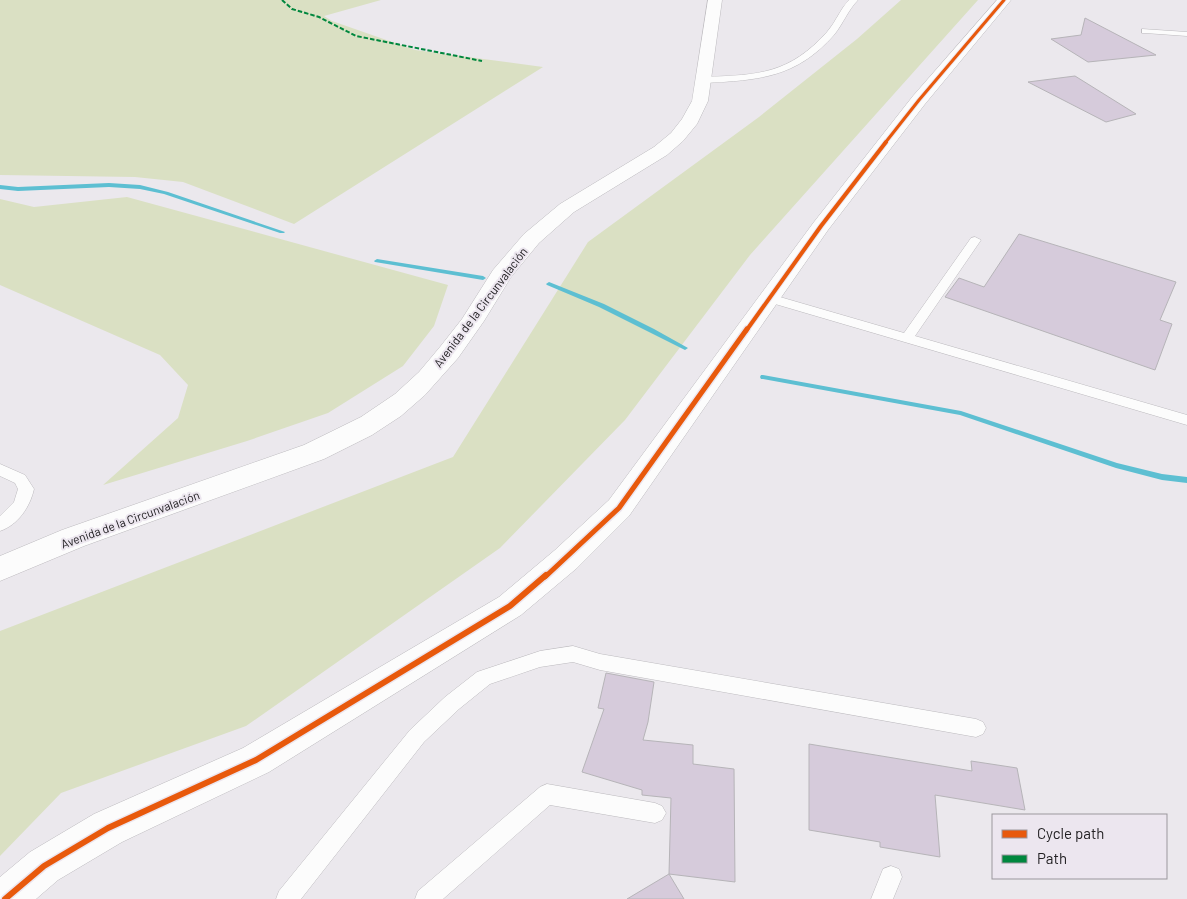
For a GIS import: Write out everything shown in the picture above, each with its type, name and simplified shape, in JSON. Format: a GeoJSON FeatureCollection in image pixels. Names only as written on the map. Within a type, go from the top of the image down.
{"type":"FeatureCollection","features":[{"type":"Feature","properties":{"kind":"street","name":"Avenida de la Circunvalación"},"geometry":{"type":"LineString","coordinates":[[0,569],[73,538],[314,452],[379,419],[406,398],[450,351],[468,327],[500,276],[537,233],[588,194],[661,150],[679,135],[696,114],[705,80],[715,0]]}},
{"type":"Feature","properties":{"kind":"street"},"geometry":{"type":"LineString","coordinates":[[5,899],[44,866],[108,828],[256,760],[510,606],[566,559],[619,508],[821,226],[918,100],[1004,0]]}},
{"type":"Feature","properties":{"kind":"lane"},"geometry":{"type":"LineString","coordinates":[[705,80],[752,78],[784,71],[816,48],[843,18],[848,4],[854,0]]}},
{"type":"Feature","properties":{"kind":"lane"},"geometry":{"type":"LineString","coordinates":[[1145,31],[1187,34]]}},
{"type":"Feature","properties":{"kind":"lane"},"geometry":{"type":"LineString","coordinates":[[907,338],[975,240]]}},
{"type":"Feature","properties":{"kind":"lane"},"geometry":{"type":"LineString","coordinates":[[770,298],[1187,420]]}},
{"type":"Feature","properties":{"kind":"lane"},"geometry":{"type":"LineString","coordinates":[[0,470],[20,479],[26,489],[24,502],[8,520],[0,525]]}},
{"type":"Feature","properties":{"kind":"lane"},"geometry":{"type":"LineString","coordinates":[[287,899],[417,736],[452,703],[484,678],[540,659],[573,654],[600,662],[976,728]]}},
{"type":"Feature","properties":{"kind":"lane"},"geometry":{"type":"LineString","coordinates":[[426,899],[547,794],[655,813]]}},
{"type":"Feature","properties":{"kind":"lane"},"geometry":{"type":"LineString","coordinates":[[882,899],[891,877]]}},
{"type":"Feature","properties":{"kind":"green space"},"geometry":{"type":"Polygon","coordinates":[[[0,0],[381,0],[324,16],[332,21],[415,50],[543,67],[294,224],[183,182],[135,177],[0,175],[0,0]]]}},
{"type":"Feature","properties":{"kind":"green space"},"geometry":{"type":"Polygon","coordinates":[[[901,0],[978,0],[750,255],[625,420],[500,548],[246,726],[61,793],[0,856],[0,631],[453,457],[588,242],[759,117],[857,39],[901,0]]]}},
{"type":"Feature","properties":{"kind":"green space"},"geometry":{"type":"Polygon","coordinates":[[[127,197],[448,285],[434,326],[403,366],[328,413],[247,441],[103,485],[178,418],[188,385],[160,355],[0,285],[0,199],[34,207],[127,197]]]}},
{"type":"Feature","properties":{"kind":"building"},"geometry":{"type":"Polygon","coordinates":[[[1085,18],[1156,55],[1088,62],[1051,39],[1081,35],[1085,18]]]}},
{"type":"Feature","properties":{"kind":"building"},"geometry":{"type":"Polygon","coordinates":[[[1075,76],[1136,114],[1106,122],[1028,82],[1075,76]]]}},
{"type":"Feature","properties":{"kind":"building"},"geometry":{"type":"Polygon","coordinates":[[[1019,234],[1176,282],[1160,320],[1172,324],[1155,370],[945,297],[959,278],[984,287],[1019,234]]]}},
{"type":"Feature","properties":{"kind":"building"},"geometry":{"type":"Polygon","coordinates":[[[606,673],[654,682],[648,722],[643,740],[693,745],[693,764],[734,769],[735,882],[669,874],[671,798],[642,795],[642,790],[582,772],[604,709],[598,708],[606,673]]]}},
{"type":"Feature","properties":{"kind":"building"},"geometry":{"type":"Polygon","coordinates":[[[809,744],[972,771],[971,761],[1017,768],[1025,810],[935,795],[940,857],[880,847],[880,842],[809,830],[809,744]]]}},
{"type":"Feature","properties":{"kind":"building"},"geometry":{"type":"Polygon","coordinates":[[[669,874],[684,899],[627,899],[669,874]]]}},
{"type":"Feature","properties":{"kind":"waterway"},"geometry":{"type":"LineString","coordinates":[[0,187],[18,189],[109,185],[140,187],[166,193],[282,232]]}},
{"type":"Feature","properties":{"kind":"waterway"},"geometry":{"type":"LineString","coordinates":[[377,261],[483,278]]}},
{"type":"Feature","properties":{"kind":"waterway"},"geometry":{"type":"LineString","coordinates":[[549,284],[601,305],[685,348]]}},
{"type":"Feature","properties":{"kind":"waterway"},"geometry":{"type":"LineString","coordinates":[[763,377],[961,413],[1116,465],[1162,477],[1187,480]]}},
{"type":"Feature","properties":{"kind":"marked path"},"geometry":{"type":"LineString","coordinates":[[282,0],[292,9],[319,17],[356,36],[482,61]]}},
{"type":"Feature","properties":{"kind":"cycle path"},"geometry":{"type":"LineString","coordinates":[[5,899],[44,866],[108,828],[256,760],[409,668],[510,606],[566,559],[619,508],[821,226],[919,100],[1004,0]]}}]}
